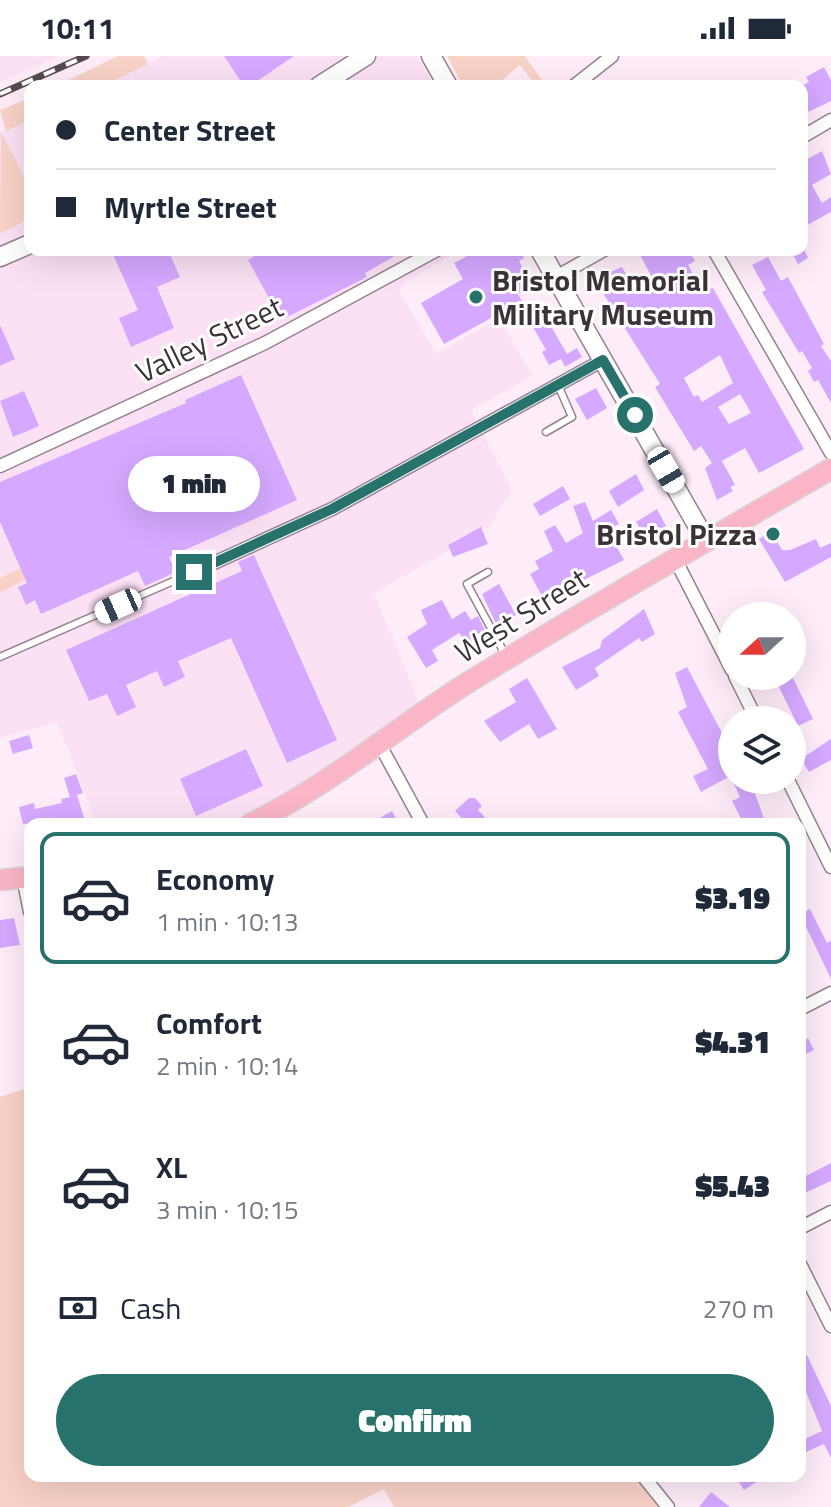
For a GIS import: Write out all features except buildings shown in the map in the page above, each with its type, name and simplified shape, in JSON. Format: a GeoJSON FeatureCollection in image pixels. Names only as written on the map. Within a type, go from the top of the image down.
{"type":"FeatureCollection","features":[{"type":"Feature","properties":{"kind":"main road","name":"West Street"},"geometry":{"type":"LineString","coordinates":[[261,818],[313,791],[508,659],[674,557],[831,469]]}},
{"type":"Feature","properties":{"kind":"main road"},"geometry":{"type":"LineString","coordinates":[[0,880],[24,877]]}},
{"type":"Feature","properties":{"kind":"street"},"geometry":{"type":"LineString","coordinates":[[328,80],[366,56]]}},
{"type":"Feature","properties":{"kind":"street"},"geometry":{"type":"LineString","coordinates":[[431,56],[445,80]]}},
{"type":"Feature","properties":{"kind":"street"},"geometry":{"type":"LineString","coordinates":[[582,80],[612,56]]}},
{"type":"Feature","properties":{"kind":"street"},"geometry":{"type":"LineString","coordinates":[[808,133],[831,120]]}},
{"type":"Feature","properties":{"kind":"street"},"geometry":{"type":"LineString","coordinates":[[0,257],[24,247]]}},
{"type":"Feature","properties":{"kind":"street","name":"Valley Street"},"geometry":{"type":"LineString","coordinates":[[0,466],[265,343],[426,256]]}},
{"type":"Feature","properties":{"kind":"street"},"geometry":{"type":"LineString","coordinates":[[544,256],[705,539]]}},
{"type":"Feature","properties":{"kind":"street"},"geometry":{"type":"LineString","coordinates":[[556,277],[593,256]]}},
{"type":"Feature","properties":{"kind":"street"},"geometry":{"type":"LineString","coordinates":[[717,256],[831,453]]}},
{"type":"Feature","properties":{"kind":"street"},"geometry":{"type":"LineString","coordinates":[[194,572],[332,509],[603,360]]}},
{"type":"Feature","properties":{"kind":"street"},"geometry":{"type":"LineString","coordinates":[[674,557],[718,643]]}},
{"type":"Feature","properties":{"kind":"street"},"geometry":{"type":"LineString","coordinates":[[380,745],[420,818]]}},
{"type":"Feature","properties":{"kind":"street"},"geometry":{"type":"LineString","coordinates":[[795,794],[831,867]]}},
{"type":"Feature","properties":{"kind":"street"},"geometry":{"type":"LineString","coordinates":[[806,1006],[831,993]]}},
{"type":"Feature","properties":{"kind":"street"},"geometry":{"type":"LineString","coordinates":[[806,1225],[831,1212]]}},
{"type":"Feature","properties":{"kind":"street"},"geometry":{"type":"LineString","coordinates":[[806,1276],[831,1326]]}},
{"type":"Feature","properties":{"kind":"street"},"geometry":{"type":"LineString","coordinates":[[648,1482],[668,1507]]}},
{"type":"Feature","properties":{"kind":"lane"},"geometry":{"type":"LineString","coordinates":[[546,432],[572,417],[558,385]]}},
{"type":"Feature","properties":{"kind":"lane"},"geometry":{"type":"LineString","coordinates":[[0,657],[194,572]]}},
{"type":"Feature","properties":{"kind":"lane"},"geometry":{"type":"LineString","coordinates":[[488,572],[467,584],[508,659]]}},
{"type":"Feature","properties":{"kind":"shaded area"},"geometry":{"type":"Polygon","coordinates":[[[0,56],[59,56],[0,82],[0,56]]]}},
{"type":"Feature","properties":{"kind":"shaded area"},"geometry":{"type":"Polygon","coordinates":[[[118,56],[144,56],[148,64],[115,80],[68,80],[118,56]]]}},
{"type":"Feature","properties":{"kind":"shaded area"},"geometry":{"type":"Polygon","coordinates":[[[163,56],[416,56],[431,80],[114,80],[163,56]]]}},
{"type":"Feature","properties":{"kind":"shaded area"},"geometry":{"type":"Polygon","coordinates":[[[447,56],[525,56],[542,80],[532,80],[520,65],[502,80],[460,80],[447,56]]]}},
{"type":"Feature","properties":{"kind":"shaded area"},"geometry":{"type":"Polygon","coordinates":[[[24,100],[24,123],[6,131],[0,110],[24,100]]]}},
{"type":"Feature","properties":{"kind":"shaded area"},"geometry":{"type":"Polygon","coordinates":[[[24,122],[24,256],[450,256],[405,282],[399,290],[436,354],[499,318],[533,376],[471,410],[512,490],[490,526],[453,540],[448,545],[450,550],[374,593],[420,704],[369,742],[378,760],[285,818],[95,818],[57,722],[0,738],[0,132],[24,122]]]}},
{"type":"Feature","properties":{"kind":"shaded area"},"geometry":{"type":"Polygon","coordinates":[[[1,132],[24,177],[24,222],[0,233],[1,132]]]}},
{"type":"Feature","properties":{"kind":"shaded area"},"geometry":{"type":"Polygon","coordinates":[[[21,568],[26,579],[0,593],[0,578],[21,568]]]}},
{"type":"Feature","properties":{"kind":"shaded area"},"geometry":{"type":"Polygon","coordinates":[[[24,1089],[24,1482],[641,1482],[660,1507],[394,1507],[384,1489],[348,1507],[0,1507],[0,1097],[24,1089]]]}},
{"type":"Feature","properties":{"kind":"railway"},"geometry":{"type":"LineString","coordinates":[[32,80],[86,56]]}},
{"type":"Feature","properties":{"kind":"railway"},"geometry":{"type":"LineString","coordinates":[[0,94],[24,83]]}},
{"type":"Feature","properties":{"kind":"place","name":"Bristol Memorial Military Museum"},"geometry":{"type":"Point","coordinates":[476,297]}},
{"type":"Feature","properties":{"kind":"place","name":"Bristol Pizza"},"geometry":{"type":"Point","coordinates":[773,534]}},
{"type":"Feature","properties":{"kind":"route"},"geometry":{"type":"LineString","coordinates":[[194,572],[332,509],[603,360],[635,415]]}}]}
